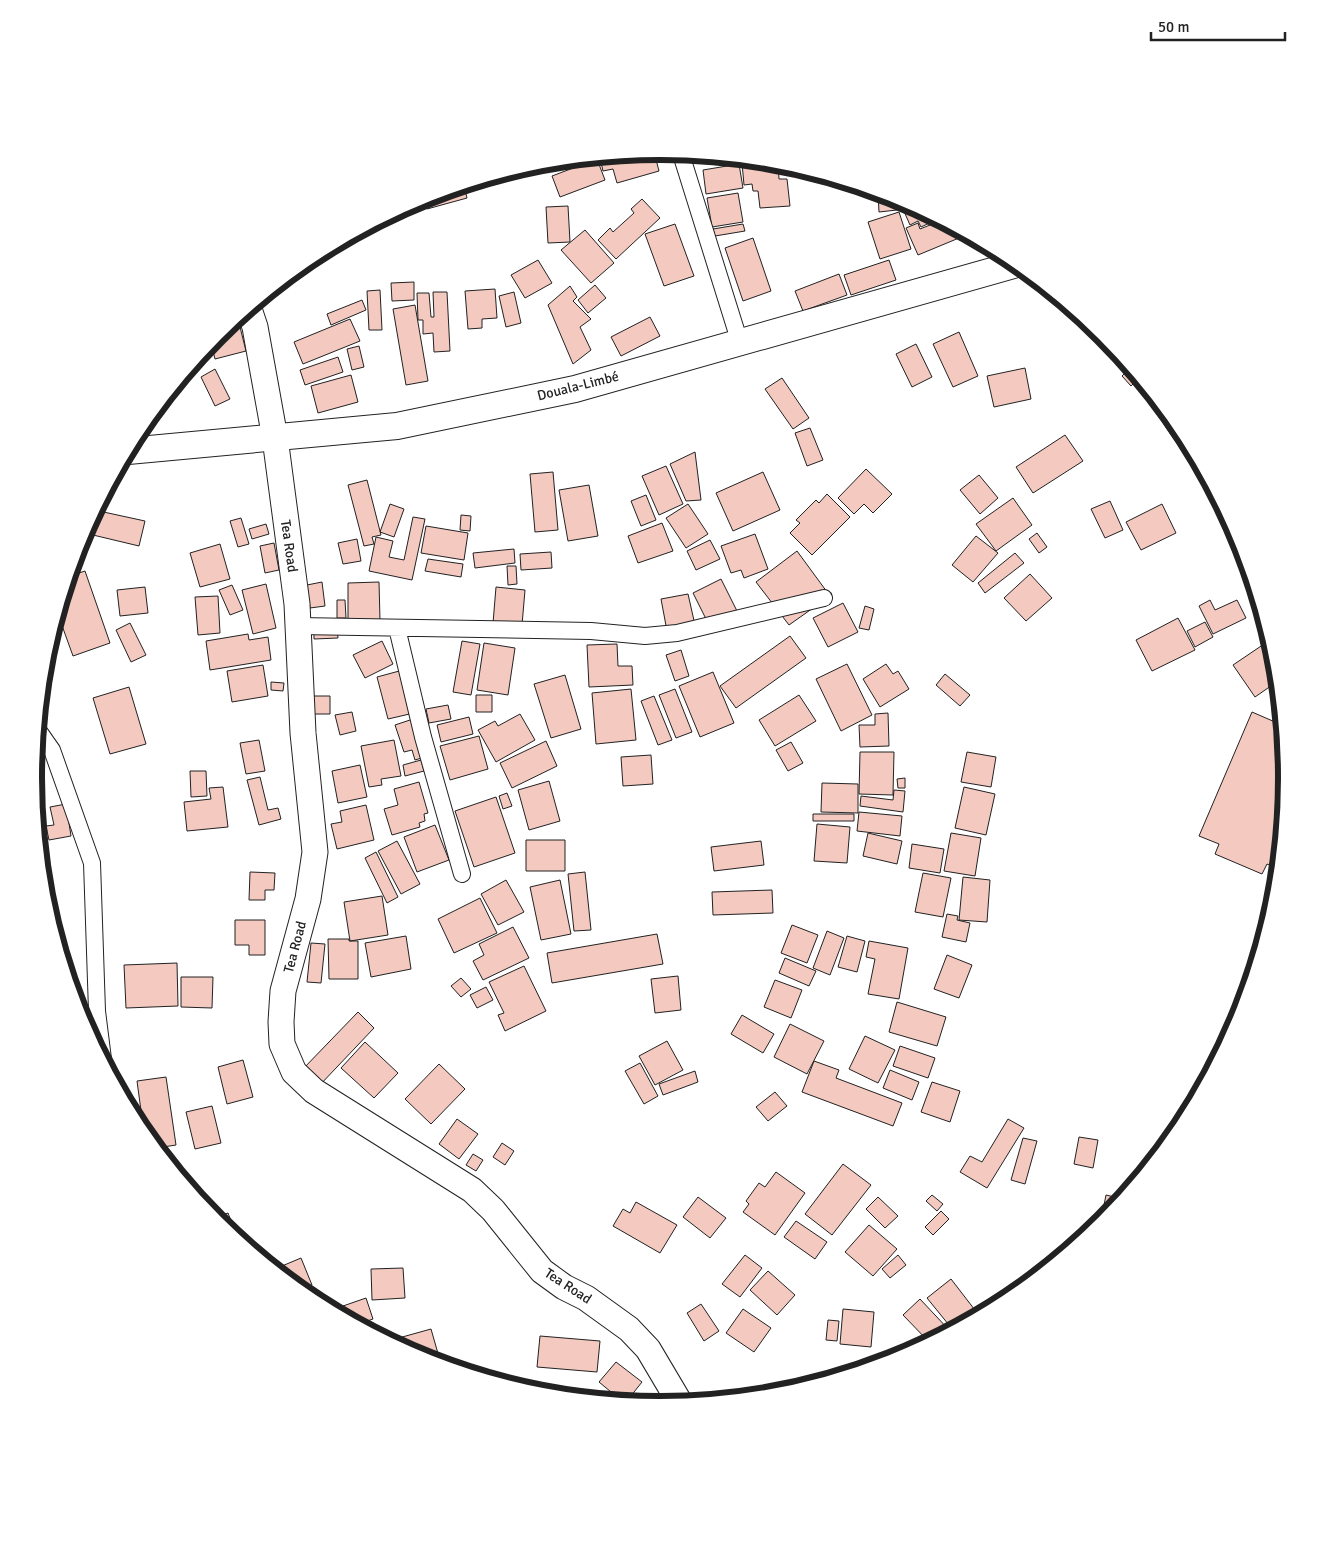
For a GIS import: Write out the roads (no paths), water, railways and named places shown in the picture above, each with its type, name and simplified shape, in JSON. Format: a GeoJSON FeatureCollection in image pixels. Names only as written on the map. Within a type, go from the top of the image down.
{"type":"FeatureCollection","features":[{"type":"Feature","properties":{"kind":"highway","name":"Douala-Limbé"},"geometry":{"type":"LineString","coordinates":[[137,450],[397,426],[575,389],[1007,267]]}},
{"type":"Feature","properties":{"kind":"main road","name":"Tea Road"},"geometry":{"type":"LineString","coordinates":[[252,315],[275,438],[297,604],[303,733],[315,852],[308,899],[283,991],[282,1044],[294,1072],[314,1091],[472,1190],[493,1210],[542,1271],[564,1287],[586,1298],[629,1329],[648,1349],[676,1396]]}},
{"type":"Feature","properties":{"kind":"street"},"geometry":{"type":"LineString","coordinates":[[683,161],[740,343]]}},
{"type":"Feature","properties":{"kind":"street"},"geometry":{"type":"LineString","coordinates":[[298,626],[591,630],[645,636],[677,634],[824,598]]}},
{"type":"Feature","properties":{"kind":"street"},"geometry":{"type":"LineString","coordinates":[[397,628],[423,737],[462,874]]}},
{"type":"Feature","properties":{"kind":"street"},"geometry":{"type":"LineString","coordinates":[[44,739],[52,750],[92,864],[97,1011],[101,1039]]}}]}
